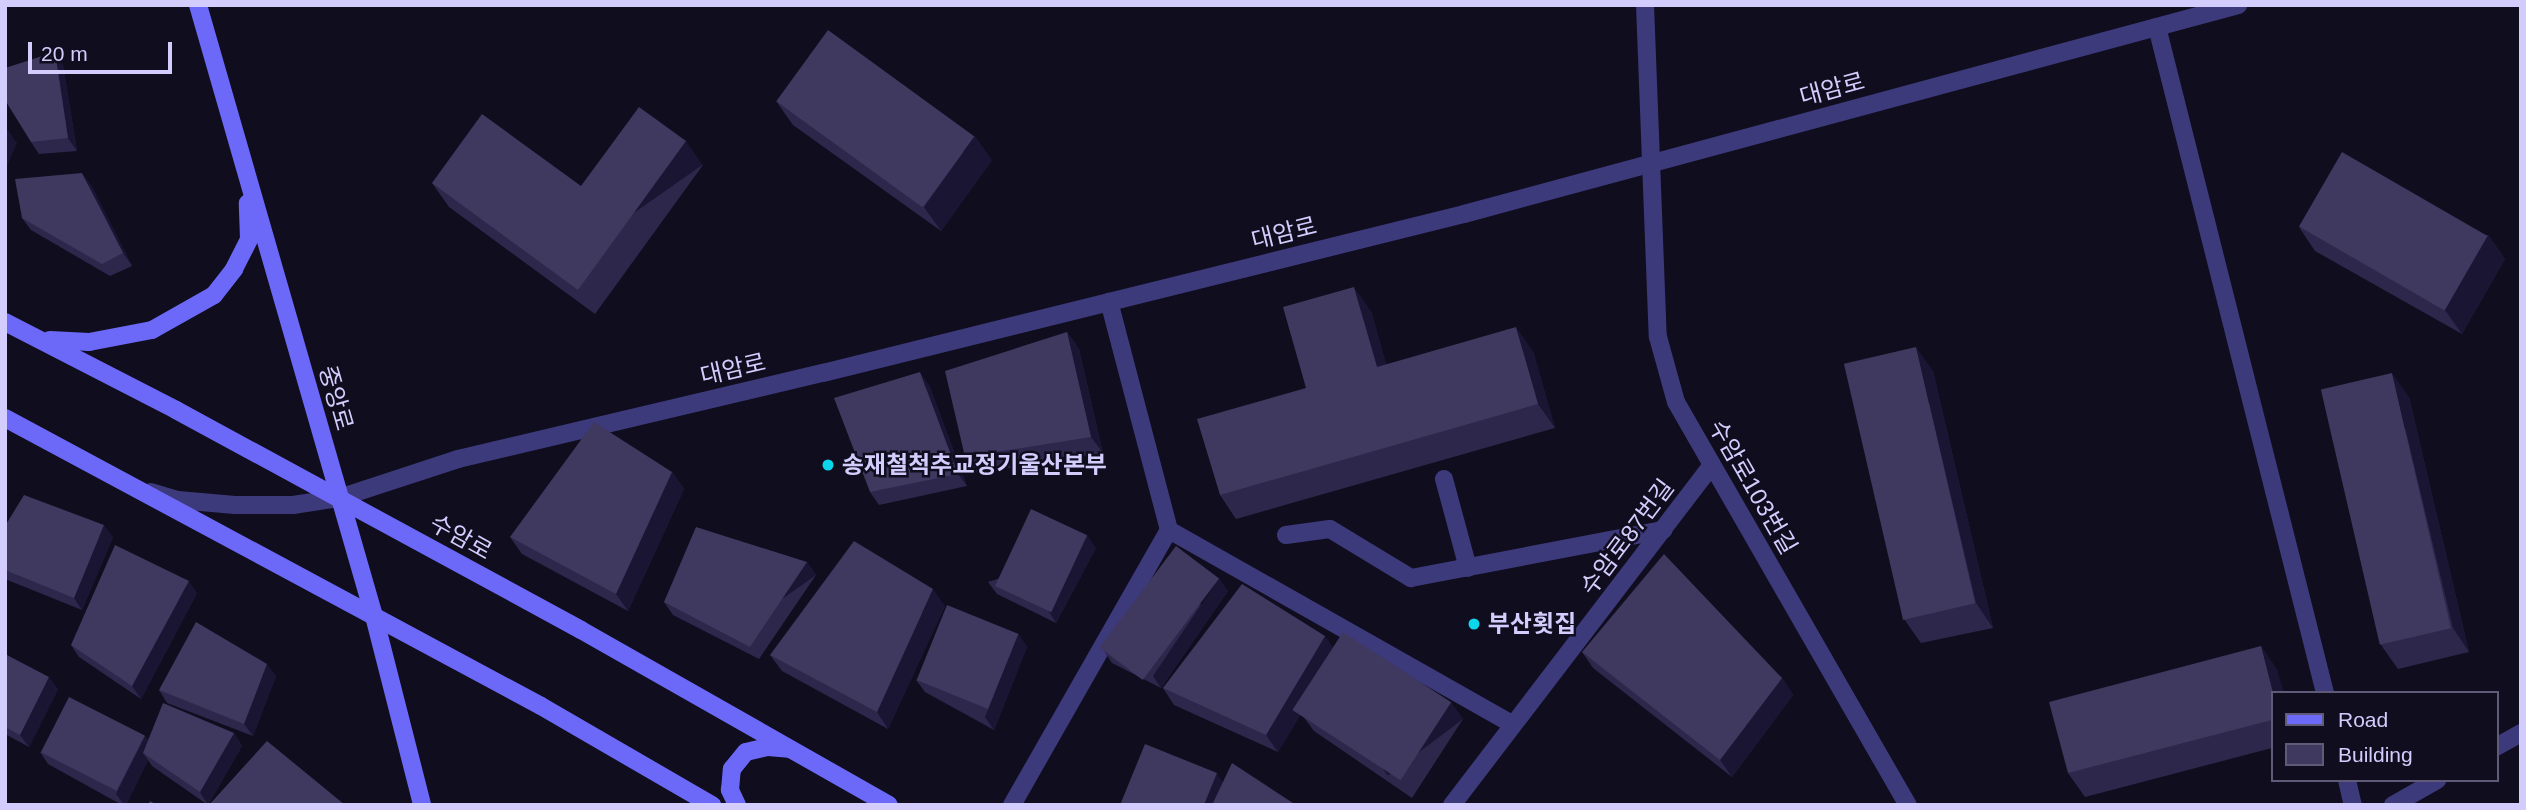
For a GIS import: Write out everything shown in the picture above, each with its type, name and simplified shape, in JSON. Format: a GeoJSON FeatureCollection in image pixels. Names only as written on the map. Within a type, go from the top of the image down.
{"type":"FeatureCollection","features":[{"type":"Feature","properties":{"kind":"main road","name":"중앙로"},"geometry":{"type":"LineString","coordinates":[[198,5],[373,616],[422,805]]}},
{"type":"Feature","properties":{"kind":"main road"},"geometry":{"type":"LineString","coordinates":[[45,340],[89,342],[152,330],[214,295],[234,269],[249,239],[248,179]]}},
{"type":"Feature","properties":{"kind":"main road","name":"수암로"},"geometry":{"type":"LineString","coordinates":[[5,321],[339,498],[889,805]]}},
{"type":"Feature","properties":{"kind":"main road"},"geometry":{"type":"LineString","coordinates":[[5,418],[541,706],[712,805]]}},
{"type":"Feature","properties":{"kind":"main road"},"geometry":{"type":"LineString","coordinates":[[737,805],[730,790],[732,769],[746,752],[768,747],[793,750]]}},
{"type":"Feature","properties":{"kind":"street","name":"수암로103번길"},"geometry":{"type":"LineString","coordinates":[[1645,5],[1658,337],[1676,402],[1908,805]]}},
{"type":"Feature","properties":{"kind":"street","name":"대암로"},"geometry":{"type":"LineString","coordinates":[[137,489],[178,500],[235,505],[293,505],[339,498],[458,459],[1464,214],[2238,5]]}},
{"type":"Feature","properties":{"kind":"street"},"geometry":{"type":"LineString","coordinates":[[2157,27],[2324,691]]}},
{"type":"Feature","properties":{"kind":"street"},"geometry":{"type":"LineString","coordinates":[[1012,805],[1168,530],[1109,302]]}},
{"type":"Feature","properties":{"kind":"street","name":"수암로87번길"},"geometry":{"type":"LineString","coordinates":[[1452,805],[1712,465]]}},
{"type":"Feature","properties":{"kind":"street"},"geometry":{"type":"LineString","coordinates":[[1444,479],[1468,568]]}},
{"type":"Feature","properties":{"kind":"street"},"geometry":{"type":"LineString","coordinates":[[1286,535],[1330,529],[1411,578],[1663,530]]}},
{"type":"Feature","properties":{"kind":"street"},"geometry":{"type":"LineString","coordinates":[[1168,530],[1513,725]]}},
{"type":"Feature","properties":{"kind":"street"},"geometry":{"type":"LineString","coordinates":[[2498,746],[2521,733]]}},
{"type":"Feature","properties":{"kind":"street"},"geometry":{"type":"LineString","coordinates":[[2347,782],[2353,805]]}},
{"type":"Feature","properties":{"kind":"street"},"geometry":{"type":"LineString","coordinates":[[2393,805],[2433,782]]}},
{"type":"Feature","properties":{"kind":"building"},"geometry":{"type":"Polygon","coordinates":[[[828,30],[974,136],[923,208],[776,101],[828,30]]]}},
{"type":"Feature","properties":{"kind":"building"},"geometry":{"type":"Polygon","coordinates":[[[55,52],[68,138],[31,142],[5,100],[5,68],[55,52]]]}},
{"type":"Feature","properties":{"kind":"building"},"geometry":{"type":"Polygon","coordinates":[[[639,107],[686,141],[578,290],[432,183],[482,114],[581,186],[639,107]]]}},
{"type":"Feature","properties":{"kind":"building"},"geometry":{"type":"Polygon","coordinates":[[[2342,152],[2487,236],[2444,310],[2299,226],[2342,152]]]}},
{"type":"Feature","properties":{"kind":"building"},"geometry":{"type":"Polygon","coordinates":[[[82,173],[123,253],[102,264],[22,218],[15,179],[82,173]]]}},
{"type":"Feature","properties":{"kind":"building"},"geometry":{"type":"Polygon","coordinates":[[[1354,287],[1377,367],[1516,327],[1538,404],[1220,495],[1197,419],[1306,388],[1283,307],[1354,287]]]}},
{"type":"Feature","properties":{"kind":"building"},"geometry":{"type":"Polygon","coordinates":[[[1067,332],[1091,437],[965,457],[945,371],[1067,332]]]}},
{"type":"Feature","properties":{"kind":"building"},"geometry":{"type":"Polygon","coordinates":[[[1916,347],[1975,603],[1903,620],[1844,364],[1916,347]]]}},
{"type":"Feature","properties":{"kind":"building"},"geometry":{"type":"Polygon","coordinates":[[[920,372],[958,474],[870,492],[834,398],[920,372]]]}},
{"type":"Feature","properties":{"kind":"building"},"geometry":{"type":"Polygon","coordinates":[[[2392,373],[2451,628],[2380,645],[2321,389],[2392,373]]]}},
{"type":"Feature","properties":{"kind":"building"},"geometry":{"type":"Polygon","coordinates":[[[594,422],[672,472],[616,594],[510,537],[594,422]]]}},
{"type":"Feature","properties":{"kind":"building"},"geometry":{"type":"Polygon","coordinates":[[[24,495],[104,525],[74,598],[5,570],[5,526],[24,495]]]}},
{"type":"Feature","properties":{"kind":"building"},"geometry":{"type":"Polygon","coordinates":[[[1031,509],[1087,535],[1051,612],[995,586],[1031,509]]]}},
{"type":"Feature","properties":{"kind":"building"},"geometry":{"type":"Polygon","coordinates":[[[696,527],[807,562],[750,647],[664,602],[696,527]]]}},
{"type":"Feature","properties":{"kind":"building"},"geometry":{"type":"Polygon","coordinates":[[[854,541],[933,589],[877,712],[770,655],[854,541]]]}},
{"type":"Feature","properties":{"kind":"building"},"geometry":{"type":"Polygon","coordinates":[[[115,545],[189,581],[132,686],[71,645],[115,545]]]}},
{"type":"Feature","properties":{"kind":"building"},"geometry":{"type":"Polygon","coordinates":[[[1176,546],[1219,578],[1143,680],[1100,647],[1176,546]]]}},
{"type":"Feature","properties":{"kind":"building"},"geometry":{"type":"Polygon","coordinates":[[[1664,554],[1782,678],[1720,760],[1582,652],[1664,554]]]}},
{"type":"Feature","properties":{"kind":"building"},"geometry":{"type":"Polygon","coordinates":[[[1242,584],[1325,636],[1266,735],[1163,688],[1242,584]]]}},
{"type":"Feature","properties":{"kind":"building"},"geometry":{"type":"Polygon","coordinates":[[[947,605],[1018,634],[988,709],[917,680],[947,605]]]}},
{"type":"Feature","properties":{"kind":"building"},"geometry":{"type":"Polygon","coordinates":[[[196,622],[267,664],[244,724],[159,690],[196,622]]]}},
{"type":"Feature","properties":{"kind":"building"},"geometry":{"type":"Polygon","coordinates":[[[1343,632],[1451,702],[1401,780],[1292,710],[1343,632]]]}},
{"type":"Feature","properties":{"kind":"building"},"geometry":{"type":"Polygon","coordinates":[[[2261,646],[2272,691],[2270,691],[2270,721],[2068,773],[2049,702],[2261,646]]]}},
{"type":"Feature","properties":{"kind":"building"},"geometry":{"type":"Polygon","coordinates":[[[5,654],[49,677],[20,735],[5,727],[5,654]]]}},
{"type":"Feature","properties":{"kind":"building"},"geometry":{"type":"Polygon","coordinates":[[[69,697],[145,736],[117,791],[41,752],[69,697]]]}},
{"type":"Feature","properties":{"kind":"building"},"geometry":{"type":"Polygon","coordinates":[[[163,703],[234,733],[200,792],[143,753],[163,703]]]}},
{"type":"Feature","properties":{"kind":"building"},"geometry":{"type":"Polygon","coordinates":[[[267,741],[345,805],[209,805],[267,741]]]}},
{"type":"Feature","properties":{"kind":"building"},"geometry":{"type":"Polygon","coordinates":[[[1145,744],[1217,773],[1204,805],[1120,805],[1145,744]]]}},
{"type":"Feature","properties":{"kind":"building"},"geometry":{"type":"Polygon","coordinates":[[[1232,763],[1296,805],[1212,805],[1232,763]]]}},
{"type":"Feature","properties":{"kind":"place","name":"송재철척추교정기울산본부"},"geometry":{"type":"Point","coordinates":[828,465]}},
{"type":"Feature","properties":{"kind":"place","name":"부산횟집"},"geometry":{"type":"Point","coordinates":[1474,624]}}]}
